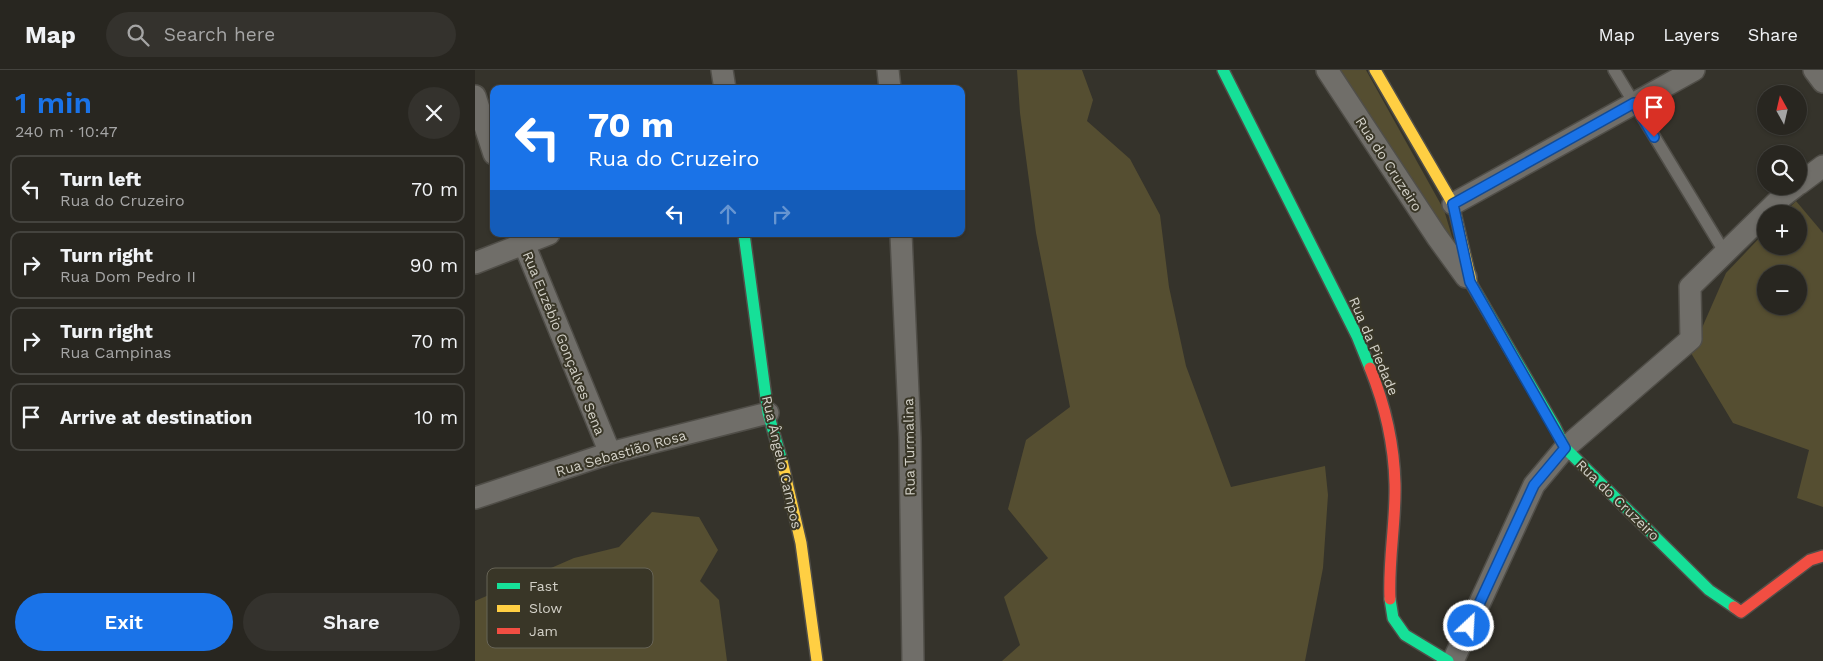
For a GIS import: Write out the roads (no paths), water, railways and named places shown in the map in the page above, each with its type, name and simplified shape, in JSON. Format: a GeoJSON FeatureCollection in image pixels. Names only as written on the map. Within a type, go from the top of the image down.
{"type":"FeatureCollection","features":[{"type":"Feature","properties":{"kind":"street"},"geometry":{"type":"LineString","coordinates":[[722,70],[724,85]]}},
{"type":"Feature","properties":{"kind":"street"},"geometry":{"type":"LineString","coordinates":[[888,70],[890,85]]}},
{"type":"Feature","properties":{"kind":"street","name":"Rua da Piedade"},"geometry":{"type":"LineString","coordinates":[[1223,70],[1357,336],[1383,401],[1395,484],[1390,597],[1393,618],[1405,636],[1448,661]]}},
{"type":"Feature","properties":{"kind":"street","name":"Rua do Cruzeiro"},"geometry":{"type":"LineString","coordinates":[[1327,70],[1437,237],[1470,282],[1565,448],[1709,590],[1741,612],[1810,560],[1823,556]]}},
{"type":"Feature","properties":{"kind":"street","name":"Rua do Cruzeiro"},"geometry":{"type":"LineString","coordinates":[[1375,70],[1453,204],[1470,282]]}},
{"type":"Feature","properties":{"kind":"street"},"geometry":{"type":"LineString","coordinates":[[1453,204],[1694,70]]}},
{"type":"Feature","properties":{"kind":"street"},"geometry":{"type":"LineString","coordinates":[[1814,70],[1823,82]]}},
{"type":"Feature","properties":{"kind":"street"},"geometry":{"type":"LineString","coordinates":[[475,96],[490,142]]}},
{"type":"Feature","properties":{"kind":"street"},"geometry":{"type":"LineString","coordinates":[[1807,178],[1823,166]]}},
{"type":"Feature","properties":{"kind":"street"},"geometry":{"type":"LineString","coordinates":[[1453,661],[1534,485],[1565,448],[1691,339],[1690,287],[1784,195]]}},
{"type":"Feature","properties":{"kind":"street","name":"Rua Ângelo Campos"},"geometry":{"type":"LineString","coordinates":[[744,237],[768,413],[786,473],[801,543],[817,661]]}},
{"type":"Feature","properties":{"kind":"street","name":"Rua Turmalina"},"geometry":{"type":"LineString","coordinates":[[901,237],[910,438],[913,661]]}},
{"type":"Feature","properties":{"kind":"street"},"geometry":{"type":"LineString","coordinates":[[475,263],[521,239]]}},
{"type":"Feature","properties":{"kind":"street","name":"Rua Euzébio Gonçalves Sena"},"geometry":{"type":"LineString","coordinates":[[521,239],[610,453]]}},
{"type":"Feature","properties":{"kind":"street","name":"Rua Sebastião Rosa"},"geometry":{"type":"LineString","coordinates":[[475,498],[610,453],[768,413]]}},
{"type":"Feature","properties":{"kind":"lane"},"geometry":{"type":"LineString","coordinates":[[1613,70],[1725,253]]}}]}
